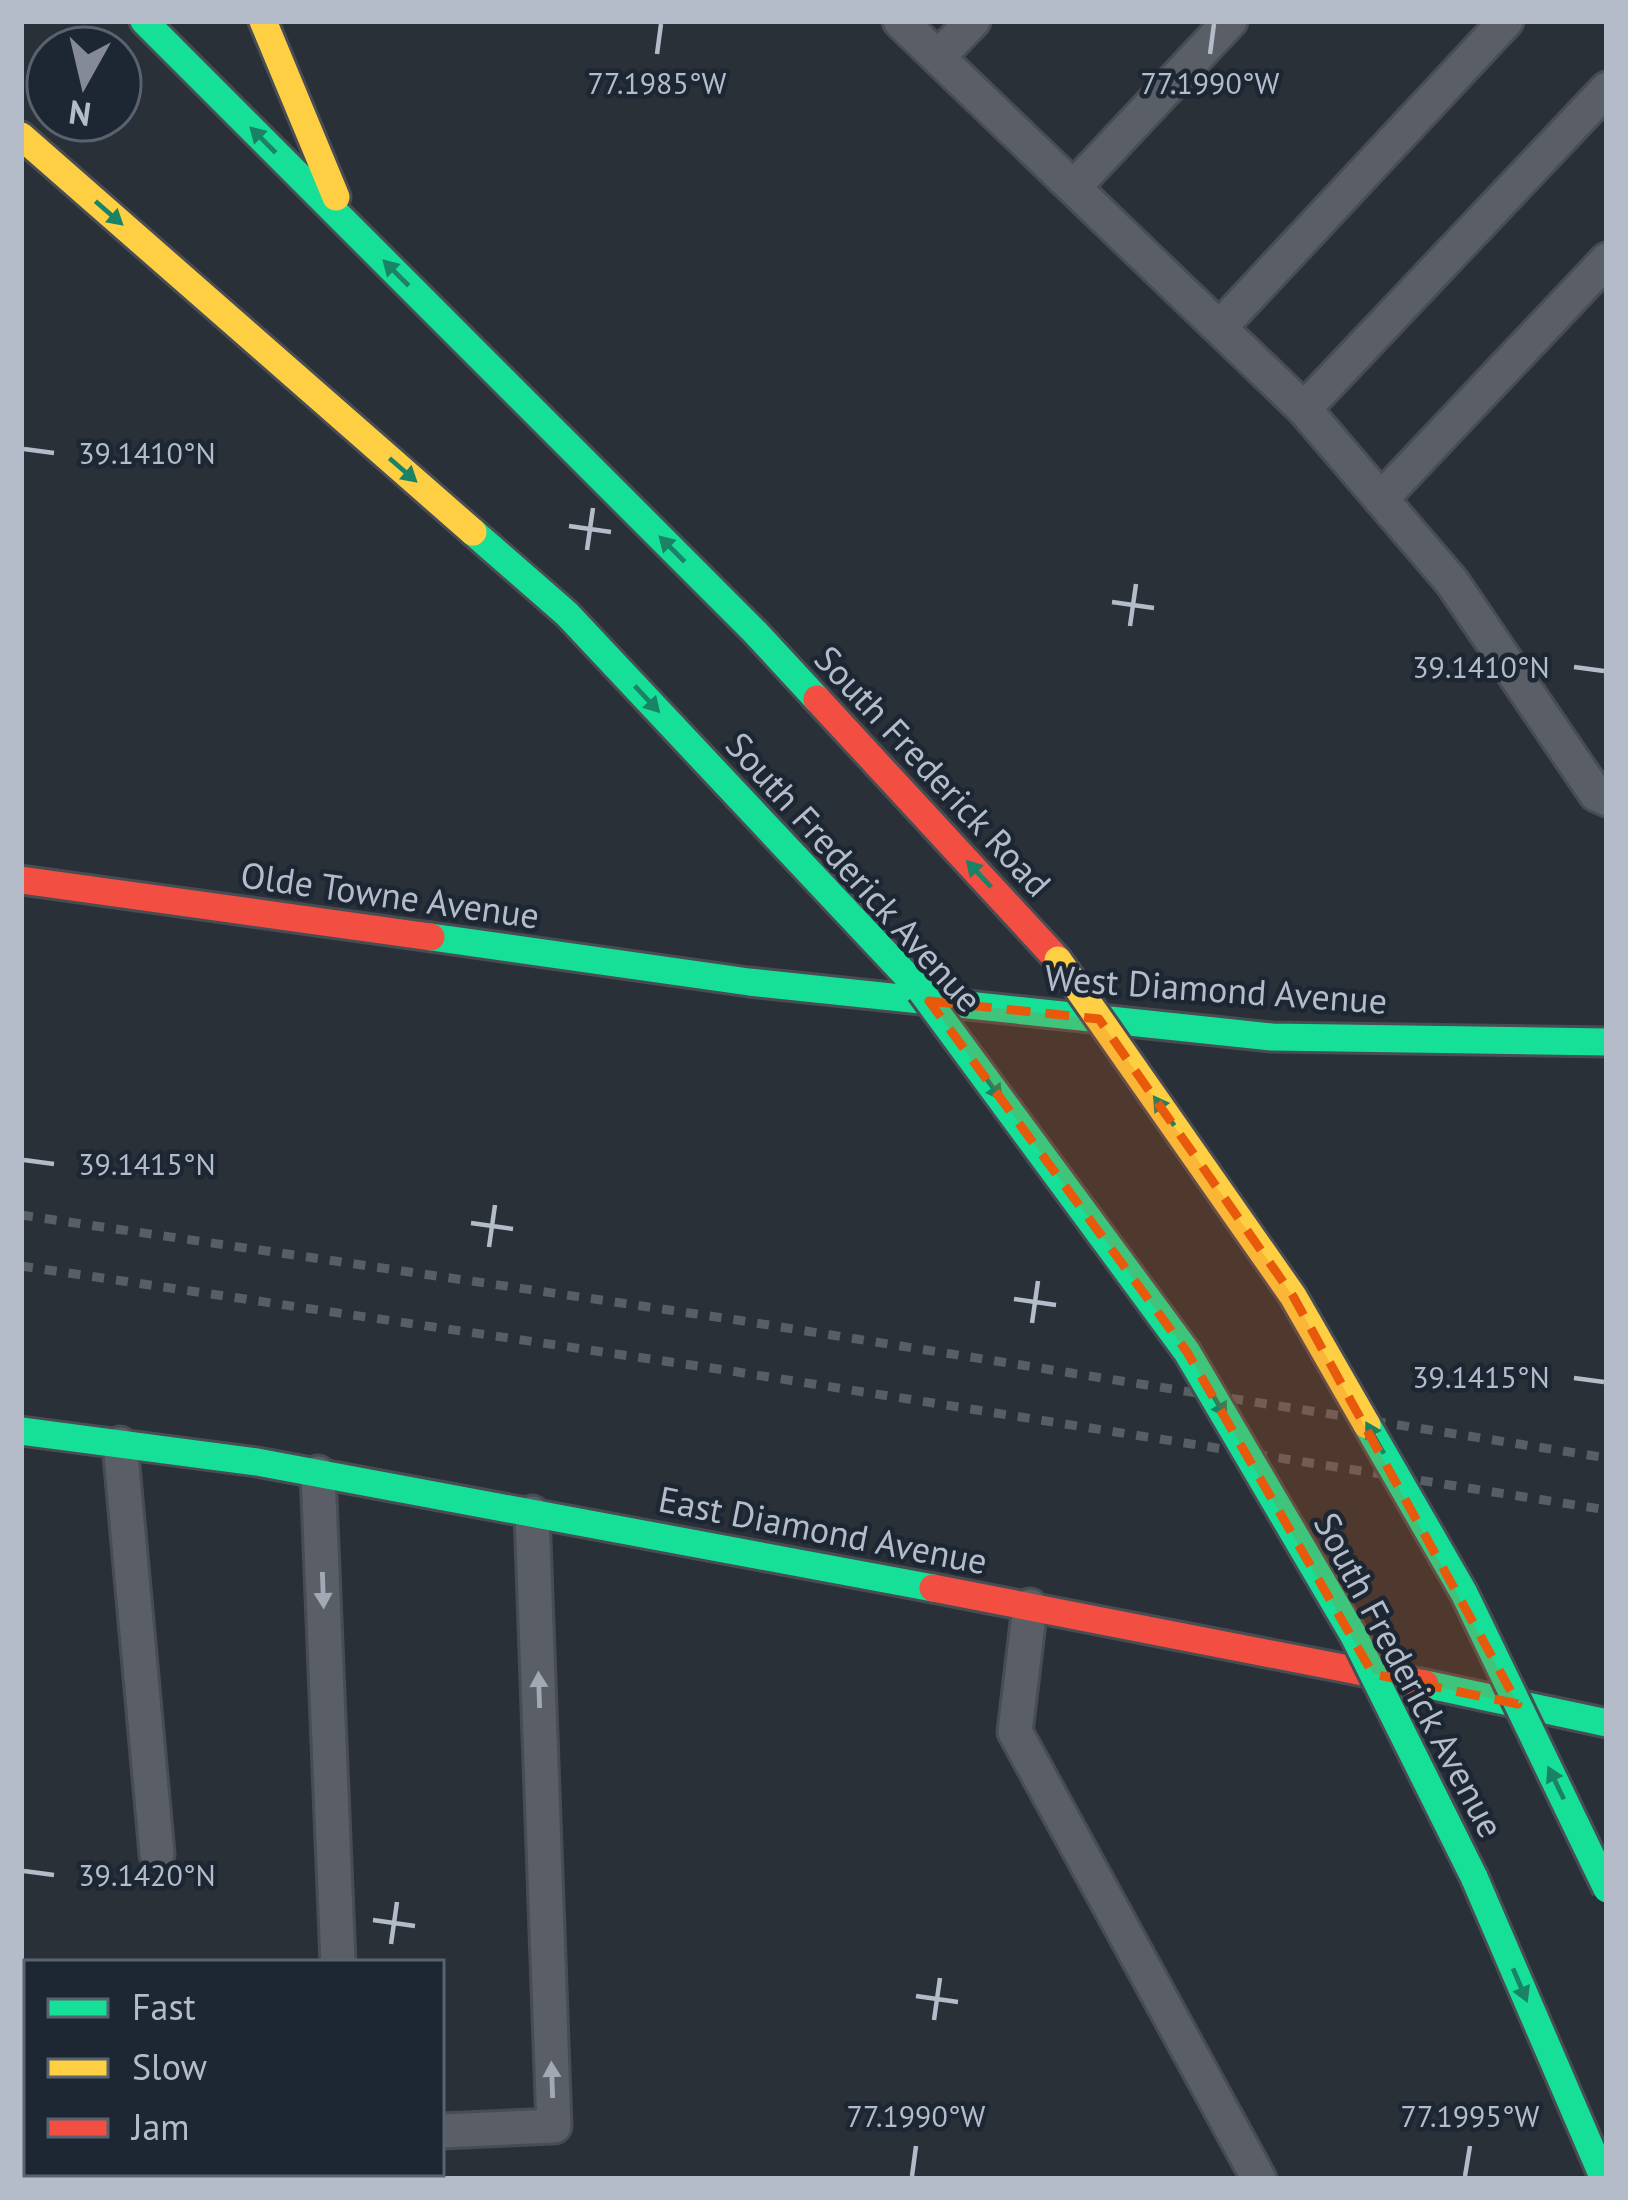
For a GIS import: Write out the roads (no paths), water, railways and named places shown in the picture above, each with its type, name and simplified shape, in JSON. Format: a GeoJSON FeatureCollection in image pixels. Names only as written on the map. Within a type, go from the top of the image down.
{"type":"FeatureCollection","features":[{"type":"Feature","properties":{"kind":"main road"},"geometry":{"type":"LineString","coordinates":[[144,21],[346,223]]}},
{"type":"Feature","properties":{"kind":"main road"},"geometry":{"type":"LineString","coordinates":[[263,21],[346,223]]}},
{"type":"Feature","properties":{"kind":"main road","name":"South Frederick Avenue"},"geometry":{"type":"LineString","coordinates":[[21,136],[567,614],[921,991],[1187,1352],[1354,1636],[1474,1877],[1604,2179]]}},
{"type":"Feature","properties":{"kind":"main road","name":"South Frederick Road"},"geometry":{"type":"LineString","coordinates":[[346,223],[755,632],[1058,960],[1304,1316],[1464,1593],[1607,1889]]}},
{"type":"Feature","properties":{"kind":"main road","name":"Olde Towne Avenue"},"geometry":{"type":"LineString","coordinates":[[21,880],[749,982]]}},
{"type":"Feature","properties":{"kind":"main road","name":"West Diamond Avenue"},"geometry":{"type":"LineString","coordinates":[[749,982],[1272,1037],[1607,1042]]}},
{"type":"Feature","properties":{"kind":"main road","name":"East Diamond Avenue"},"geometry":{"type":"LineString","coordinates":[[21,1431],[318,1473],[1030,1606],[1607,1723]]}},
{"type":"Feature","properties":{"kind":"lane"},"geometry":{"type":"LineString","coordinates":[[900,21],[1304,409],[1451,582],[1595,794],[1607,800]]}},
{"type":"Feature","properties":{"kind":"lane"},"geometry":{"type":"LineString","coordinates":[[938,58],[973,21]]}},
{"type":"Feature","properties":{"kind":"lane"},"geometry":{"type":"LineString","coordinates":[[1074,188],[1230,21]]}},
{"type":"Feature","properties":{"kind":"lane"},"geometry":{"type":"LineString","coordinates":[[1221,326],[1506,21]]}},
{"type":"Feature","properties":{"kind":"lane"},"geometry":{"type":"LineString","coordinates":[[1304,409],[1607,89]]}},
{"type":"Feature","properties":{"kind":"lane"},"geometry":{"type":"LineString","coordinates":[[1381,499],[1607,260]]}},
{"type":"Feature","properties":{"kind":"lane"},"geometry":{"type":"LineString","coordinates":[[120,1444],[157,1854]]}},
{"type":"Feature","properties":{"kind":"lane"},"geometry":{"type":"LineString","coordinates":[[318,1473],[338,1960]]}},
{"type":"Feature","properties":{"kind":"lane"},"geometry":{"type":"LineString","coordinates":[[444,2131],[554,2126],[532,1513]]}},
{"type":"Feature","properties":{"kind":"lane"},"geometry":{"type":"LineString","coordinates":[[1030,1606],[1016,1732],[1259,2179]]}},
{"type":"Feature","properties":{"kind":"railway"},"geometry":{"type":"LineString","coordinates":[[21,1215],[737,1320],[1607,1458]]}},
{"type":"Feature","properties":{"kind":"railway"},"geometry":{"type":"LineString","coordinates":[[21,1266],[725,1370],[1607,1510]]}}]}
